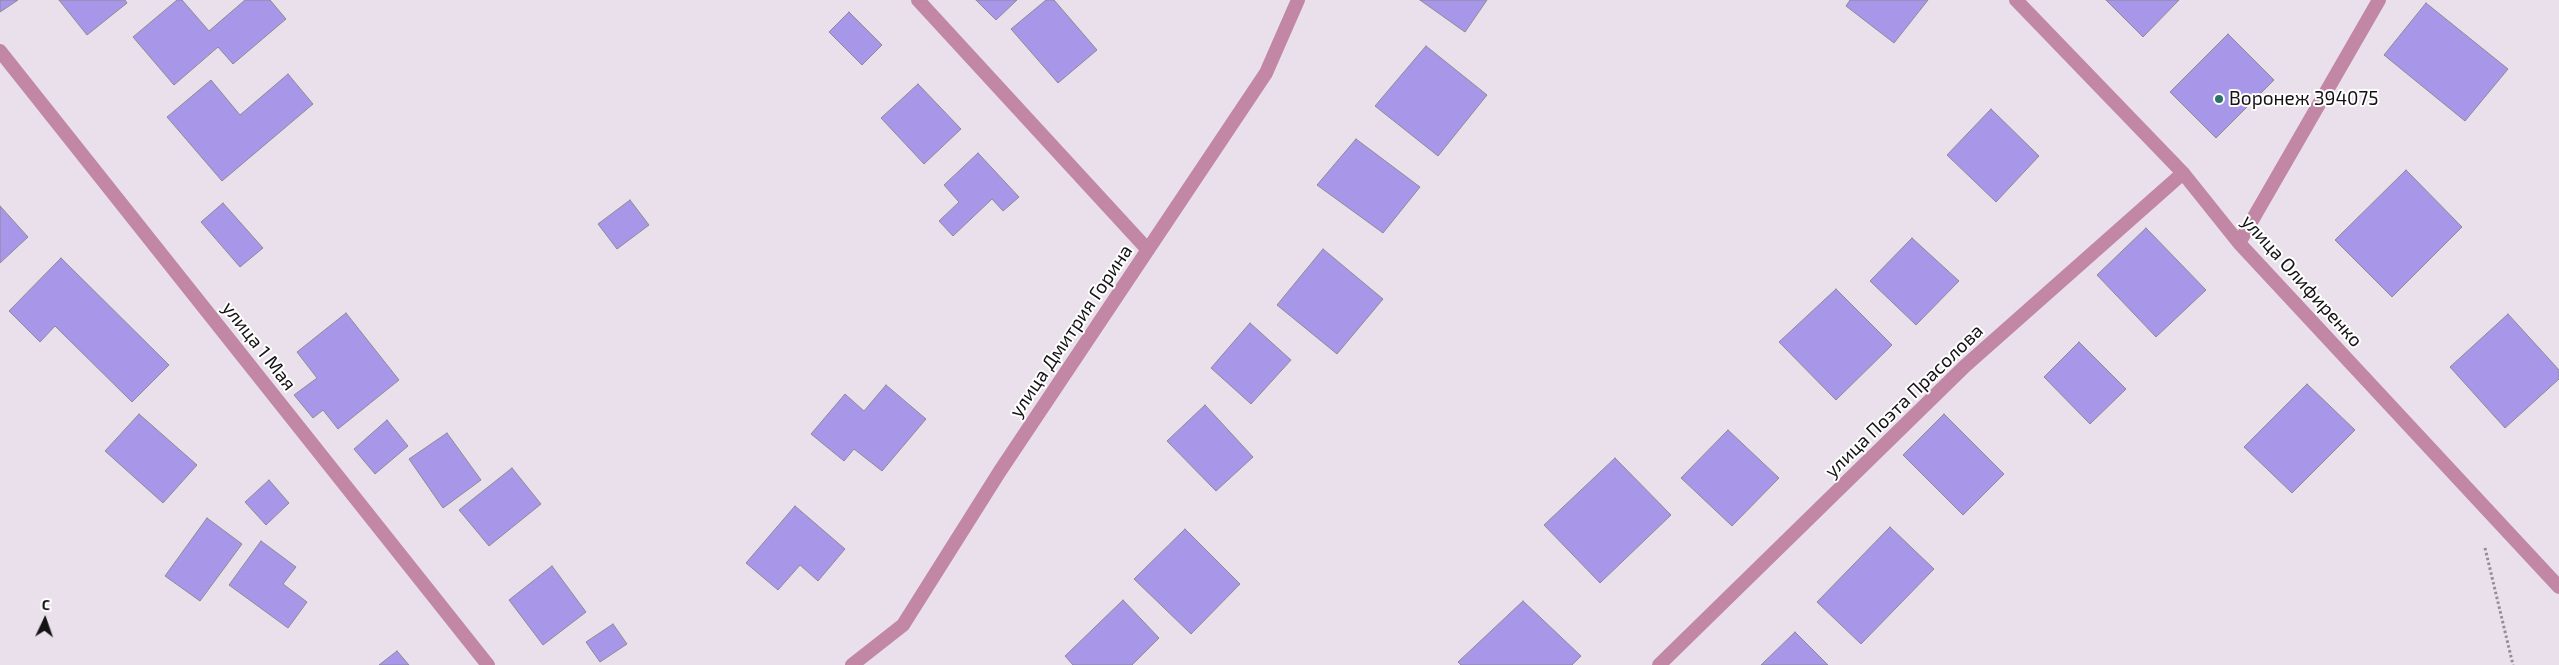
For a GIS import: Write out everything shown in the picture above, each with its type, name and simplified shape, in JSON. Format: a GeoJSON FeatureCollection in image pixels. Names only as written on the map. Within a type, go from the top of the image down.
{"type":"FeatureCollection","features":[{"type":"Feature","properties":{"kind":"street"},"geometry":{"type":"LineString","coordinates":[[918,0],[1148,250]]}},
{"type":"Feature","properties":{"kind":"street","name":"улица Дмитрия Горина"},"geometry":{"type":"LineString","coordinates":[[852,665],[903,625],[1000,471],[1266,73],[1298,0]]}},
{"type":"Feature","properties":{"kind":"street","name":"улица Олифиренко"},"geometry":{"type":"LineString","coordinates":[[2016,0],[2183,172],[2239,243],[2559,587]]}},
{"type":"Feature","properties":{"kind":"street"},"geometry":{"type":"LineString","coordinates":[[2239,243],[2379,0]]}},
{"type":"Feature","properties":{"kind":"street","name":"улица 1 Мая"},"geometry":{"type":"LineString","coordinates":[[0,51],[488,665]]}},
{"type":"Feature","properties":{"kind":"street","name":"улица Поэта Прасолова"},"geometry":{"type":"LineString","coordinates":[[1659,665],[1965,366],[2183,172]]}},
{"type":"Feature","properties":{"kind":"path"},"geometry":{"type":"LineString","coordinates":[[2483,540],[2513,665]]}},
{"type":"Feature","properties":{"kind":"building"},"geometry":{"type":"Polygon","coordinates":[[[0,0],[18,0],[0,12],[0,0]]]}},
{"type":"Feature","properties":{"kind":"building"},"geometry":{"type":"Polygon","coordinates":[[[59,0],[125,0],[127,3],[87,35],[59,0]]]}},
{"type":"Feature","properties":{"kind":"building"},"geometry":{"type":"Polygon","coordinates":[[[177,0],[182,0],[209,31],[245,0],[270,0],[286,19],[233,64],[218,47],[174,85],[133,37],[177,0]]]}},
{"type":"Feature","properties":{"kind":"building"},"geometry":{"type":"Polygon","coordinates":[[[976,0],[1017,0],[996,20],[976,0]]]}},
{"type":"Feature","properties":{"kind":"building"},"geometry":{"type":"Polygon","coordinates":[[[1046,0],[1054,0],[1097,50],[1058,83],[1011,29],[1046,0]]]}},
{"type":"Feature","properties":{"kind":"building"},"geometry":{"type":"Polygon","coordinates":[[[1420,0],[1487,0],[1465,32],[1420,0]]]}},
{"type":"Feature","properties":{"kind":"building"},"geometry":{"type":"Polygon","coordinates":[[[1850,0],[1928,0],[1894,43],[1846,6],[1850,0]]]}},
{"type":"Feature","properties":{"kind":"building"},"geometry":{"type":"Polygon","coordinates":[[[2106,0],[2179,0],[2143,37],[2106,0]]]}},
{"type":"Feature","properties":{"kind":"building"},"geometry":{"type":"Polygon","coordinates":[[[2426,3],[2508,69],[2465,121],[2384,55],[2426,3]]]}},
{"type":"Feature","properties":{"kind":"building"},"geometry":{"type":"Polygon","coordinates":[[[849,12],[882,45],[862,65],[829,32],[849,12]]]}},
{"type":"Feature","properties":{"kind":"building"},"geometry":{"type":"Polygon","coordinates":[[[2228,34],[2274,80],[2216,138],[2170,92],[2228,34]]]}},
{"type":"Feature","properties":{"kind":"building"},"geometry":{"type":"Polygon","coordinates":[[[1426,46],[1487,95],[1438,156],[1375,106],[1426,46]]]}},
{"type":"Feature","properties":{"kind":"building"},"geometry":{"type":"Polygon","coordinates":[[[288,74],[313,104],[222,181],[167,117],[211,80],[240,115],[288,74]]]}},
{"type":"Feature","properties":{"kind":"building"},"geometry":{"type":"Polygon","coordinates":[[[918,84],[961,129],[924,164],[881,118],[918,84]]]}},
{"type":"Feature","properties":{"kind":"building"},"geometry":{"type":"Polygon","coordinates":[[[1991,109],[2039,156],[1996,202],[1947,155],[1991,109]]]}},
{"type":"Feature","properties":{"kind":"building"},"geometry":{"type":"Polygon","coordinates":[[[1356,139],[1420,187],[1383,233],[1317,185],[1356,139]]]}},
{"type":"Feature","properties":{"kind":"building"},"geometry":{"type":"Polygon","coordinates":[[[978,153],[1019,197],[1003,211],[992,199],[953,236],[939,221],[959,202],[944,185],[978,153]]]}},
{"type":"Feature","properties":{"kind":"building"},"geometry":{"type":"Polygon","coordinates":[[[2406,170],[2462,227],[2392,297],[2335,240],[2406,170]]]}},
{"type":"Feature","properties":{"kind":"building"},"geometry":{"type":"Polygon","coordinates":[[[630,200],[649,225],[617,249],[598,224],[630,200]]]}},
{"type":"Feature","properties":{"kind":"building"},"geometry":{"type":"Polygon","coordinates":[[[223,203],[263,248],[240,267],[201,222],[223,203]]]}},
{"type":"Feature","properties":{"kind":"building"},"geometry":{"type":"Polygon","coordinates":[[[0,206],[28,237],[0,263],[0,206]]]}},
{"type":"Feature","properties":{"kind":"building"},"geometry":{"type":"Polygon","coordinates":[[[2146,228],[2206,290],[2156,337],[2097,275],[2146,228]]]}},
{"type":"Feature","properties":{"kind":"building"},"geometry":{"type":"Polygon","coordinates":[[[1912,238],[1959,281],[1916,325],[1870,281],[1912,238]]]}},
{"type":"Feature","properties":{"kind":"building"},"geometry":{"type":"Polygon","coordinates":[[[1323,249],[1383,299],[1337,354],[1277,305],[1323,249]]]}},
{"type":"Feature","properties":{"kind":"building"},"geometry":{"type":"Polygon","coordinates":[[[61,258],[169,365],[132,402],[55,326],[40,342],[9,311],[61,258]]]}},
{"type":"Feature","properties":{"kind":"building"},"geometry":{"type":"Polygon","coordinates":[[[1836,289],[1892,345],[1836,400],[1779,342],[1836,289]]]}},
{"type":"Feature","properties":{"kind":"building"},"geometry":{"type":"Polygon","coordinates":[[[346,313],[399,380],[338,429],[323,410],[313,418],[294,395],[317,378],[297,352],[346,313]]]}},
{"type":"Feature","properties":{"kind":"building"},"geometry":{"type":"Polygon","coordinates":[[[2508,314],[2559,370],[2559,379],[2505,428],[2450,367],[2508,314]]]}},
{"type":"Feature","properties":{"kind":"building"},"geometry":{"type":"Polygon","coordinates":[[[1250,323],[1291,360],[1251,404],[1211,368],[1250,323]]]}},
{"type":"Feature","properties":{"kind":"building"},"geometry":{"type":"Polygon","coordinates":[[[2079,342],[2126,389],[2090,424],[2044,377],[2079,342]]]}},
{"type":"Feature","properties":{"kind":"building"},"geometry":{"type":"Polygon","coordinates":[[[2307,384],[2355,430],[2292,493],[2244,447],[2307,384]]]}},
{"type":"Feature","properties":{"kind":"building"},"geometry":{"type":"Polygon","coordinates":[[[886,385],[926,419],[882,471],[854,449],[844,461],[811,434],[845,394],[864,411],[886,385]]]}},
{"type":"Feature","properties":{"kind":"building"},"geometry":{"type":"Polygon","coordinates":[[[1205,405],[1253,457],[1216,491],[1167,441],[1205,405]]]}},
{"type":"Feature","properties":{"kind":"building"},"geometry":{"type":"Polygon","coordinates":[[[139,414],[197,465],[163,503],[105,451],[139,414]]]}},
{"type":"Feature","properties":{"kind":"building"},"geometry":{"type":"Polygon","coordinates":[[[1944,414],[2004,474],[1963,515],[1903,455],[1944,414]]]}},
{"type":"Feature","properties":{"kind":"building"},"geometry":{"type":"Polygon","coordinates":[[[387,420],[408,446],[375,474],[354,449],[387,420]]]}},
{"type":"Feature","properties":{"kind":"building"},"geometry":{"type":"Polygon","coordinates":[[[1728,430],[1779,478],[1732,526],[1681,478],[1728,430]]]}},
{"type":"Feature","properties":{"kind":"building"},"geometry":{"type":"Polygon","coordinates":[[[447,433],[481,480],[443,508],[409,459],[447,433]]]}},
{"type":"Feature","properties":{"kind":"building"},"geometry":{"type":"Polygon","coordinates":[[[1615,458],[1671,515],[1600,583],[1544,525],[1615,458]]]}},
{"type":"Feature","properties":{"kind":"building"},"geometry":{"type":"Polygon","coordinates":[[[512,468],[541,504],[489,546],[459,510],[512,468]]]}},
{"type":"Feature","properties":{"kind":"building"},"geometry":{"type":"Polygon","coordinates":[[[269,480],[289,503],[266,525],[245,502],[269,480]]]}},
{"type":"Feature","properties":{"kind":"building"},"geometry":{"type":"Polygon","coordinates":[[[795,506],[845,549],[818,581],[800,565],[778,590],[746,563],[795,506]]]}},
{"type":"Feature","properties":{"kind":"building"},"geometry":{"type":"Polygon","coordinates":[[[207,518],[242,544],[200,601],[165,576],[207,518]]]}},
{"type":"Feature","properties":{"kind":"building"},"geometry":{"type":"Polygon","coordinates":[[[1890,527],[1934,569],[1861,644],[1817,602],[1890,527]]]}},
{"type":"Feature","properties":{"kind":"building"},"geometry":{"type":"Polygon","coordinates":[[[1185,529],[1240,584],[1191,634],[1134,579],[1185,529]]]}},
{"type":"Feature","properties":{"kind":"building"},"geometry":{"type":"Polygon","coordinates":[[[261,541],[296,567],[283,584],[307,602],[288,628],[229,585],[261,541]]]}},
{"type":"Feature","properties":{"kind":"building"},"geometry":{"type":"Polygon","coordinates":[[[552,566],[586,612],[543,645],[509,600],[552,566]]]}},
{"type":"Feature","properties":{"kind":"building"},"geometry":{"type":"Polygon","coordinates":[[[1123,600],[1159,638],[1132,665],[1073,665],[1065,656],[1123,600]]]}},
{"type":"Feature","properties":{"kind":"building"},"geometry":{"type":"Polygon","coordinates":[[[1523,601],[1581,656],[1572,665],[1461,665],[1458,662],[1523,601]]]}},
{"type":"Feature","properties":{"kind":"building"},"geometry":{"type":"Polygon","coordinates":[[[613,624],[627,644],[600,662],[586,642],[613,624]]]}},
{"type":"Feature","properties":{"kind":"building"},"geometry":{"type":"Polygon","coordinates":[[[1795,632],[1828,665],[1761,665],[1795,632]]]}},
{"type":"Feature","properties":{"kind":"building"},"geometry":{"type":"Polygon","coordinates":[[[397,651],[409,665],[379,665],[397,651]]]}},
{"type":"Feature","properties":{"kind":"place","name":"Воронеж 394075"},"geometry":{"type":"Point","coordinates":[2219,99]}}]}
